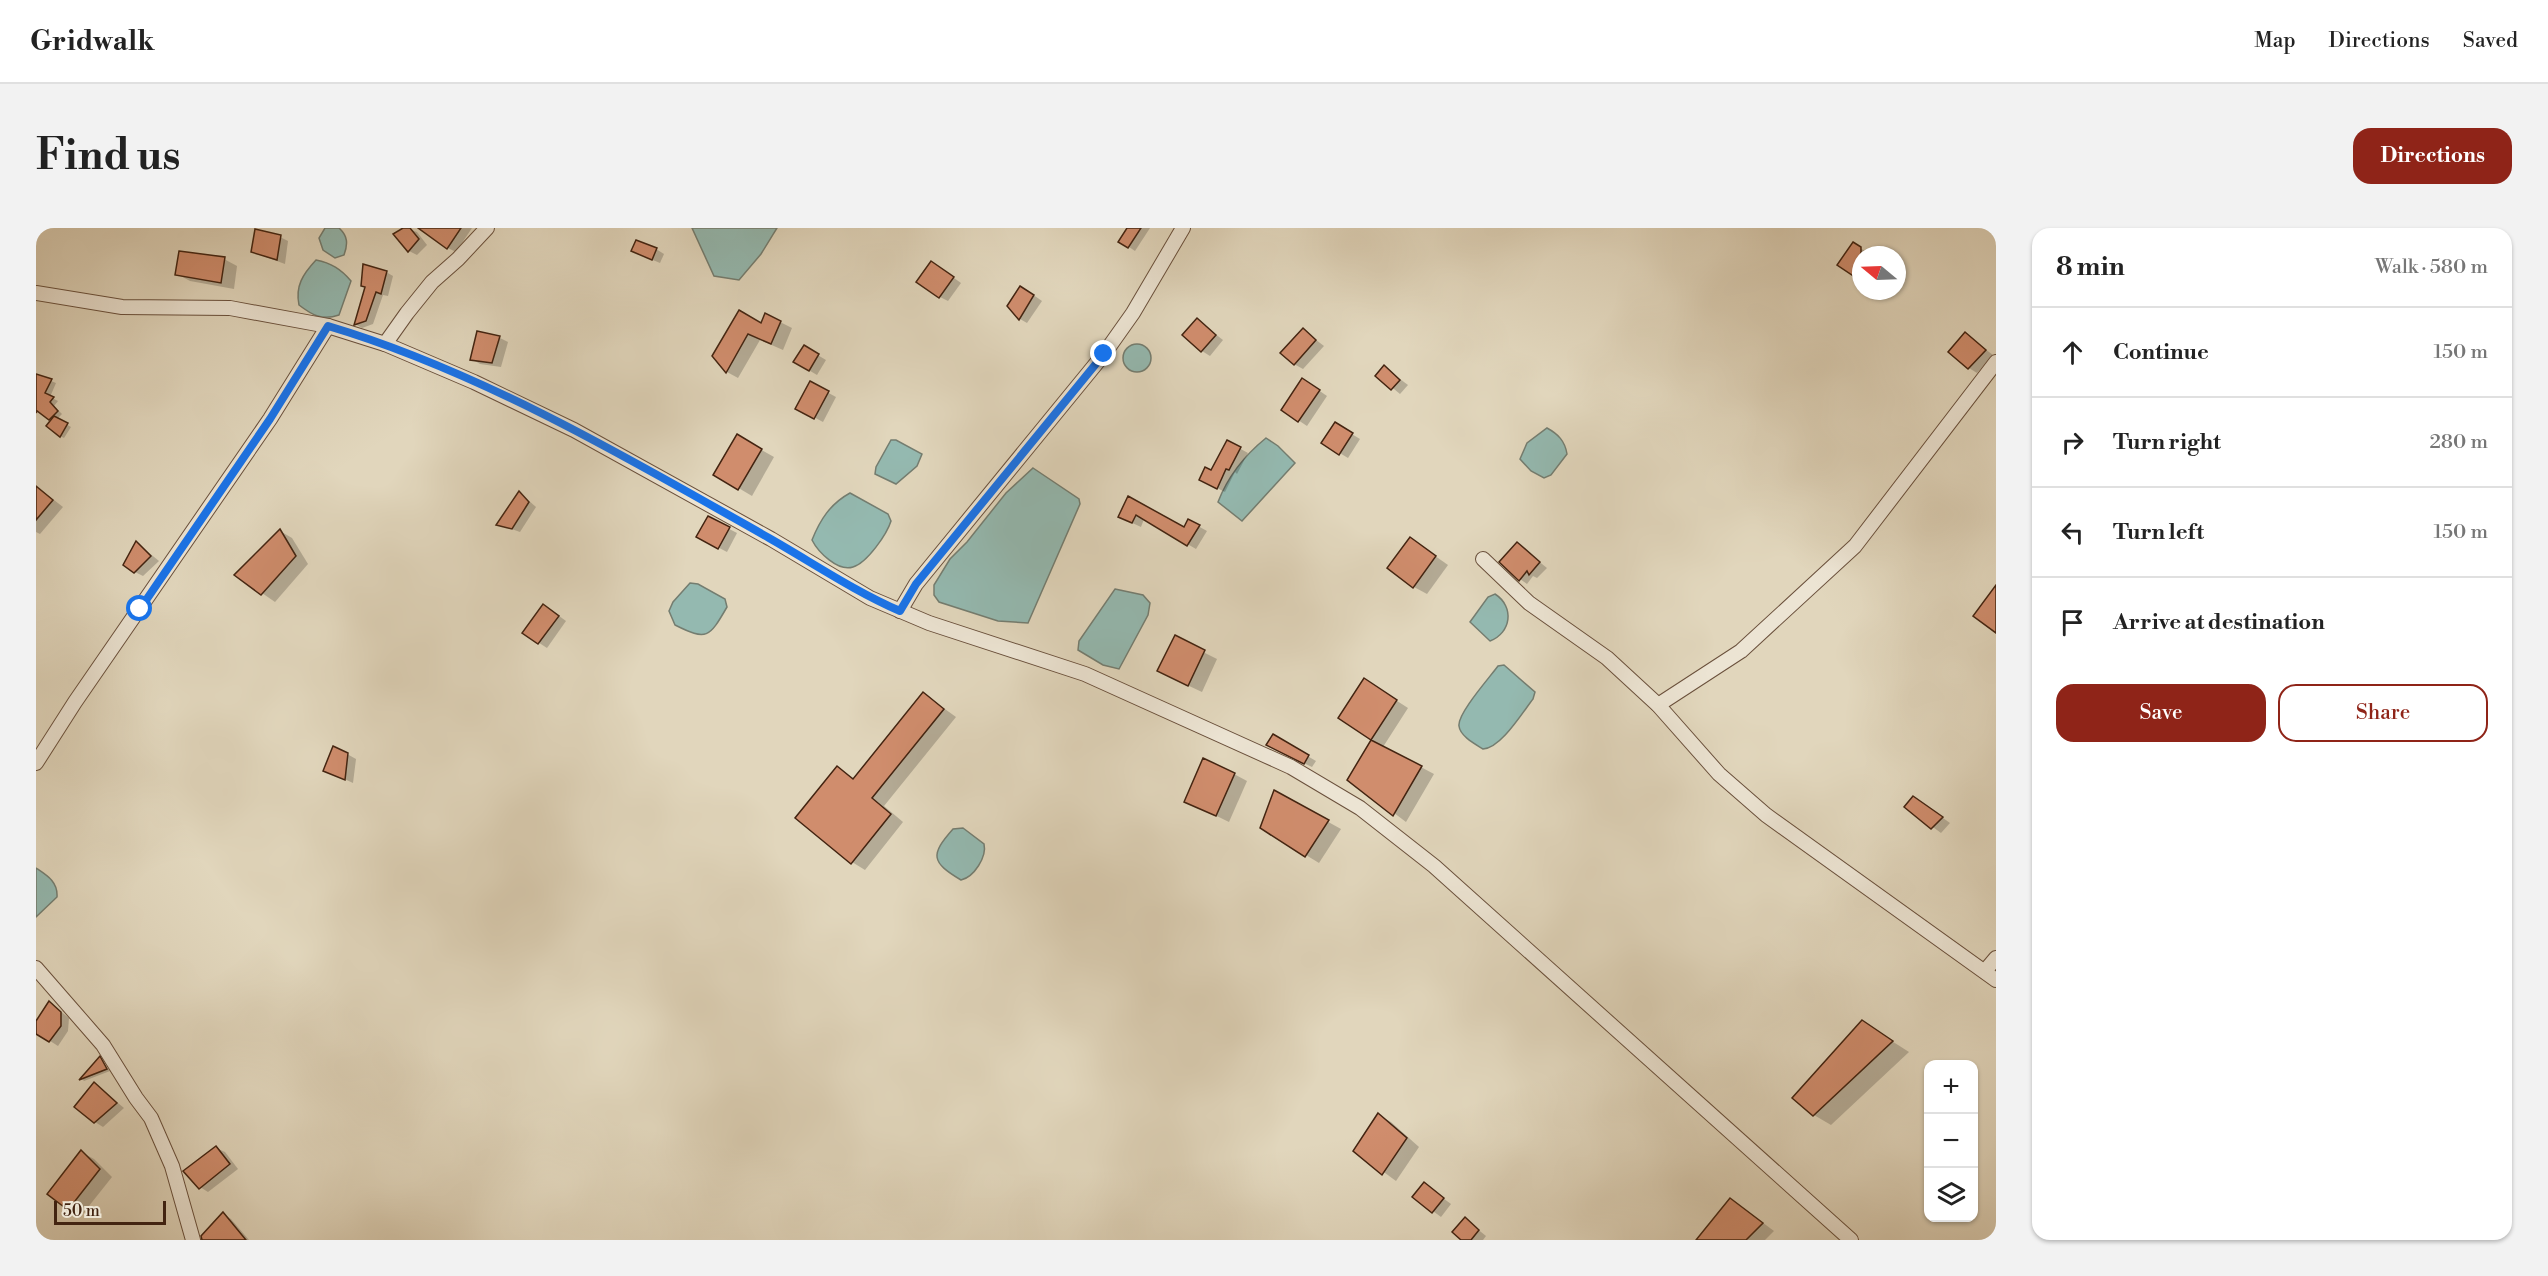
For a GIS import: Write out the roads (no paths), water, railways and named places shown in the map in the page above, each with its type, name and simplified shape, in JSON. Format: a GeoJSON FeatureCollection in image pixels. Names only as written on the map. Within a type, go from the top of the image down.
{"type":"FeatureCollection","features":[{"type":"Feature","properties":{"kind":"street"},"geometry":{"type":"LineString","coordinates":[[385,344],[432,282],[458,259],[487,228]]}},
{"type":"Feature","properties":{"kind":"street"},"geometry":{"type":"LineString","coordinates":[[900,611],[916,584],[1104,354],[1133,313],[1183,228]]}},
{"type":"Feature","properties":{"kind":"street"},"geometry":{"type":"LineString","coordinates":[[36,293],[122,307],[230,308],[328,326],[385,344],[474,382],[574,430],[771,539],[870,598],[929,623],[1084,674],[1291,767],[1360,808],[1434,866],[1851,1240]]}},
{"type":"Feature","properties":{"kind":"street"},"geometry":{"type":"LineString","coordinates":[[36,763],[75,702],[270,419],[328,326]]}},
{"type":"Feature","properties":{"kind":"street"},"geometry":{"type":"LineString","coordinates":[[1659,705],[1742,651],[1855,546],[1996,362]]}},
{"type":"Feature","properties":{"kind":"street"},"geometry":{"type":"LineString","coordinates":[[1483,558],[1529,603],[1607,658],[1659,705],[1719,774],[1766,815],[1990,975],[1996,958]]}},
{"type":"Feature","properties":{"kind":"street"},"geometry":{"type":"LineString","coordinates":[[36,968],[103,1045],[151,1118],[172,1166],[193,1240]]}},
{"type":"Feature","properties":{"kind":"water"},"geometry":{"type":"Polygon","coordinates":[[[325,228],[339,228],[344,234],[347,244],[344,255],[335,258],[323,250],[319,238],[325,228]]]}},
{"type":"Feature","properties":{"kind":"water"},"geometry":{"type":"Polygon","coordinates":[[[692,228],[777,228],[761,254],[739,280],[714,276],[692,228]]]}},
{"type":"Feature","properties":{"kind":"water"},"geometry":{"type":"Polygon","coordinates":[[[316,260],[335,267],[351,281],[339,315],[318,316],[299,305],[299,286],[307,270],[316,260]]]}},
{"type":"Feature","properties":{"kind":"water"},"geometry":{"type":"Polygon","coordinates":[[[1137,344],[1147,348],[1151,358],[1147,368],[1137,372],[1127,368],[1123,358],[1127,348],[1137,344]]]}},
{"type":"Feature","properties":{"kind":"water"},"geometry":{"type":"Polygon","coordinates":[[[1547,428],[1560,438],[1567,454],[1551,475],[1544,478],[1531,471],[1520,459],[1527,443],[1547,428]]]}},
{"type":"Feature","properties":{"kind":"water"},"geometry":{"type":"Polygon","coordinates":[[[1266,438],[1295,463],[1242,521],[1218,502],[1238,467],[1266,438]]]}},
{"type":"Feature","properties":{"kind":"water"},"geometry":{"type":"Polygon","coordinates":[[[891,440],[896,440],[922,454],[917,466],[896,484],[875,474],[876,467],[891,440]]]}},
{"type":"Feature","properties":{"kind":"water"},"geometry":{"type":"Polygon","coordinates":[[[1033,468],[1079,499],[1080,504],[1028,623],[998,621],[939,602],[934,595],[934,585],[950,559],[967,542],[1006,493],[1033,468]]]}},
{"type":"Feature","properties":{"kind":"water"},"geometry":{"type":"Polygon","coordinates":[[[850,493],[888,514],[891,521],[870,554],[858,564],[847,568],[829,560],[812,540],[826,513],[850,493]]]}},
{"type":"Feature","properties":{"kind":"water"},"geometry":{"type":"Polygon","coordinates":[[[690,583],[698,584],[725,599],[727,607],[716,625],[706,634],[694,633],[675,625],[669,611],[673,602],[690,583]]]}},
{"type":"Feature","properties":{"kind":"water"},"geometry":{"type":"Polygon","coordinates":[[[1115,589],[1143,595],[1150,603],[1148,615],[1119,669],[1103,665],[1078,650],[1079,641],[1115,589]]]}},
{"type":"Feature","properties":{"kind":"water"},"geometry":{"type":"Polygon","coordinates":[[[1495,594],[1506,606],[1508,619],[1502,632],[1490,641],[1470,622],[1488,597],[1495,594]]]}},
{"type":"Feature","properties":{"kind":"water"},"geometry":{"type":"Polygon","coordinates":[[[1504,665],[1535,692],[1533,699],[1504,736],[1497,743],[1483,749],[1462,733],[1459,726],[1460,720],[1468,705],[1498,666],[1504,665]]]}},
{"type":"Feature","properties":{"kind":"water"},"geometry":{"type":"Polygon","coordinates":[[[963,828],[984,844],[984,855],[975,871],[961,880],[944,868],[937,858],[940,845],[953,829],[963,828]]]}},
{"type":"Feature","properties":{"kind":"water"},"geometry":{"type":"Polygon","coordinates":[[[36,868],[54,883],[57,897],[36,917],[36,868]]]}}]}
